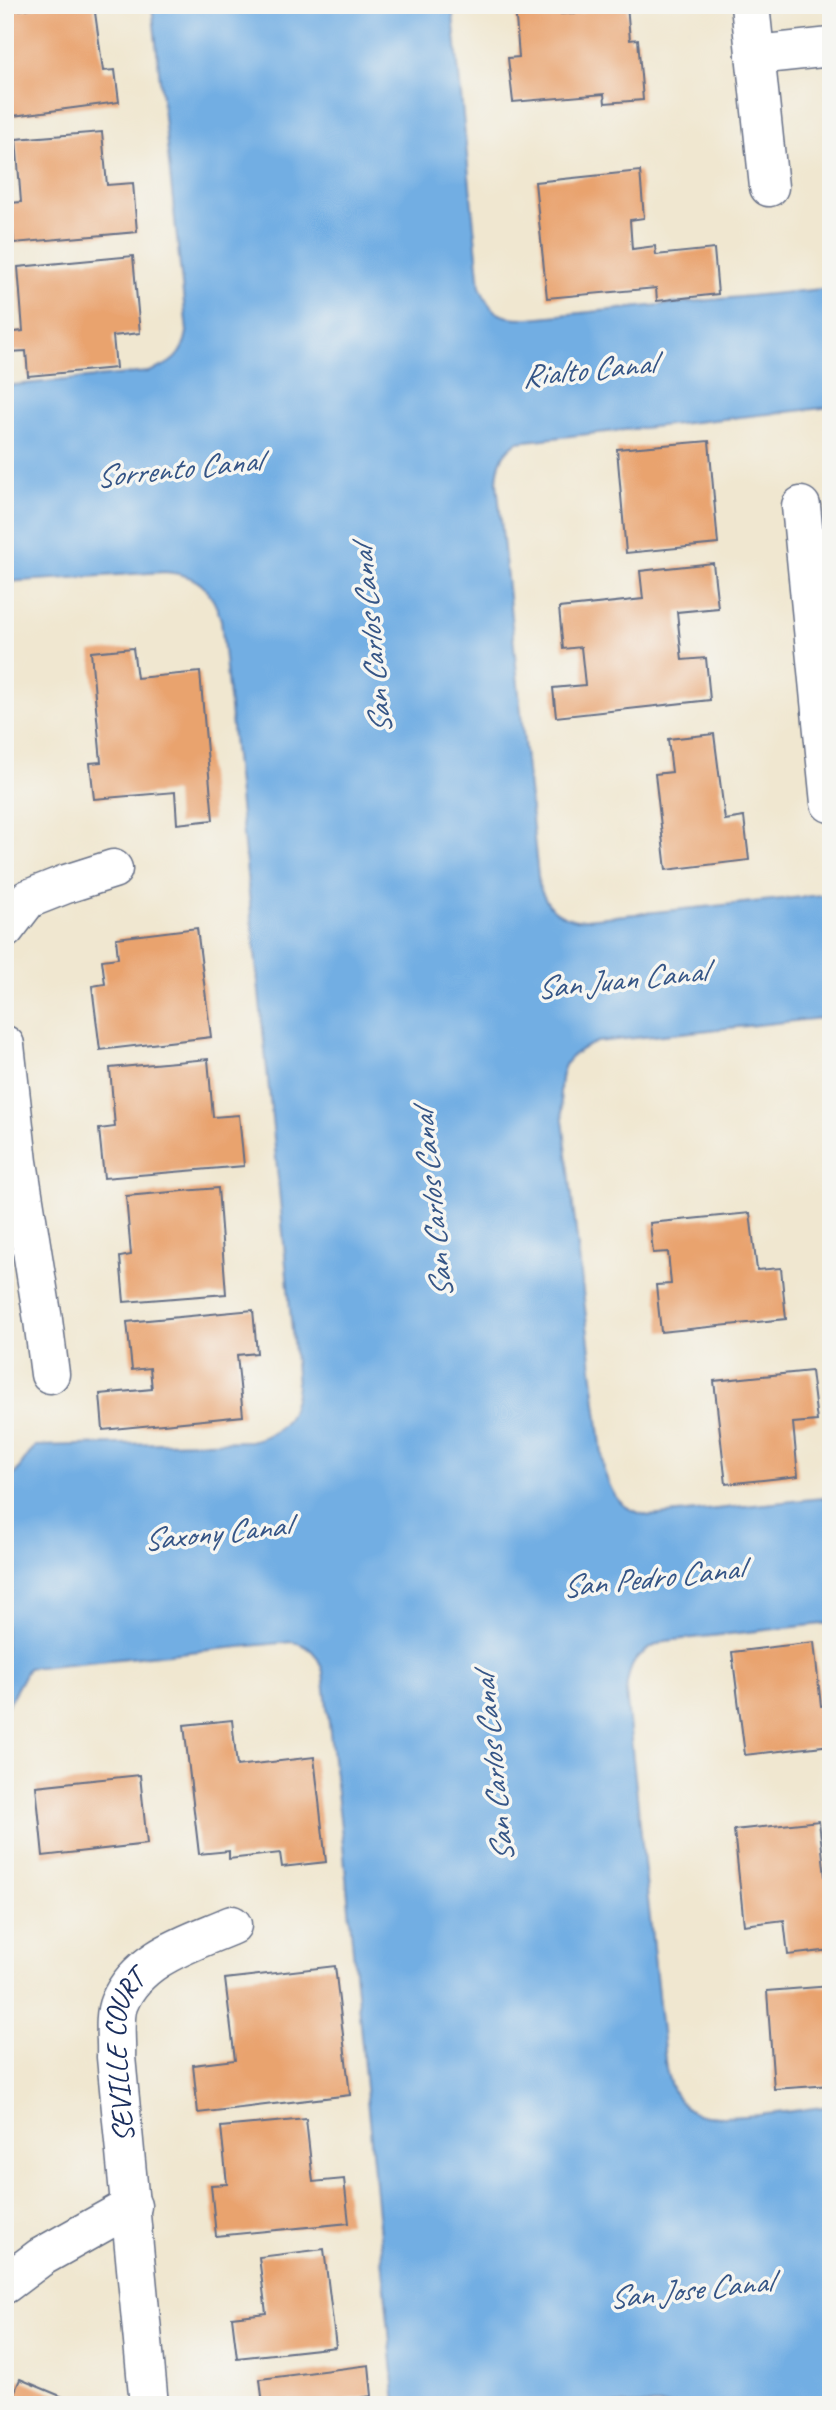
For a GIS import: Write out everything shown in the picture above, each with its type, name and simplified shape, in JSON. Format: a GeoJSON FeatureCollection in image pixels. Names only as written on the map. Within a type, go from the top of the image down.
{"type":"FeatureCollection","features":[{"type":"Feature","properties":{"kind":"street"},"geometry":{"type":"LineString","coordinates":[[750,5],[769,187]]}},
{"type":"Feature","properties":{"kind":"street"},"geometry":{"type":"LineString","coordinates":[[755,55],[831,47]]}},
{"type":"Feature","properties":{"kind":"street"},"geometry":{"type":"LineString","coordinates":[[801,506],[824,652],[830,803]]}},
{"type":"Feature","properties":{"kind":"street"},"geometry":{"type":"LineString","coordinates":[[5,929],[28,899],[113,869]]}},
{"type":"Feature","properties":{"kind":"street"},"geometry":{"type":"LineString","coordinates":[[5,1045],[12,1164],[43,1320],[50,1374]]}},
{"type":"Feature","properties":{"kind":"street","name":"SEVILLE COURT"},"geometry":{"type":"LineString","coordinates":[[149,2405],[116,2057],[118,2005],[132,1979],[159,1957],[232,1925]]}},
{"type":"Feature","properties":{"kind":"street"},"geometry":{"type":"LineString","coordinates":[[5,2284],[41,2257],[132,2206]]}},
{"type":"Feature","properties":{"kind":"water"},"geometry":{"type":"Polygon","coordinates":[[[152,5],[452,5],[480,286],[492,309],[504,316],[530,318],[831,288],[831,407],[517,442],[502,459],[497,482],[539,886],[549,904],[562,915],[576,920],[831,894],[831,1017],[597,1042],[579,1051],[568,1061],[562,1074],[560,1094],[604,1471],[619,1501],[631,1510],[649,1516],[831,1497],[831,1623],[665,1641],[647,1650],[636,1660],[629,1673],[626,1693],[666,2069],[672,2089],[689,2109],[706,2116],[740,2116],[831,2106],[831,2405],[396,2405],[343,1845],[323,1672],[318,1660],[308,1648],[291,1642],[28,1668],[5,1710],[5,1488],[35,1446],[250,1441],[271,1434],[285,1423],[293,1407],[297,1385],[221,620],[217,609],[208,592],[195,580],[165,572],[5,582],[5,386],[148,372],[175,358],[185,340],[187,332],[152,5]]]}},
{"type":"Feature","properties":{"kind":"building"},"geometry":{"type":"Polygon","coordinates":[[[52,5],[94,5],[103,71],[115,70],[119,102],[5,117],[5,62],[8,62],[5,12],[52,5]]]}},
{"type":"Feature","properties":{"kind":"building"},"geometry":{"type":"Polygon","coordinates":[[[515,5],[560,5],[561,14],[585,12],[584,5],[627,5],[630,40],[638,39],[643,100],[605,103],[604,94],[513,102],[508,58],[519,57],[515,5]]]}},
{"type":"Feature","properties":{"kind":"building"},"geometry":{"type":"Polygon","coordinates":[[[102,132],[107,185],[133,183],[137,232],[14,243],[11,203],[21,202],[16,139],[102,132]]]}},
{"type":"Feature","properties":{"kind":"building"},"geometry":{"type":"Polygon","coordinates":[[[640,171],[644,218],[630,220],[632,249],[655,246],[656,255],[714,249],[718,294],[657,301],[656,288],[547,298],[535,182],[640,171]]]}},
{"type":"Feature","properties":{"kind":"building"},"geometry":{"type":"Polygon","coordinates":[[[133,256],[140,333],[113,336],[116,368],[28,376],[26,351],[9,352],[11,378],[5,379],[5,333],[23,331],[18,267],[133,256]]]}},
{"type":"Feature","properties":{"kind":"building"},"geometry":{"type":"Polygon","coordinates":[[[709,441],[718,544],[626,553],[617,449],[709,441]]]}},
{"type":"Feature","properties":{"kind":"building"},"geometry":{"type":"Polygon","coordinates":[[[713,563],[718,608],[677,612],[682,660],[706,658],[710,700],[556,717],[553,688],[585,685],[581,647],[563,649],[559,608],[643,599],[640,571],[713,563]]]}},
{"type":"Feature","properties":{"kind":"building"},"geometry":{"type":"Polygon","coordinates":[[[133,648],[137,678],[200,672],[213,820],[177,824],[175,792],[94,799],[90,763],[101,762],[91,652],[133,648]]]}},
{"type":"Feature","properties":{"kind":"building"},"geometry":{"type":"Polygon","coordinates":[[[714,734],[725,820],[744,817],[749,860],[666,870],[655,774],[672,772],[668,739],[714,734]]]}},
{"type":"Feature","properties":{"kind":"building"},"geometry":{"type":"Polygon","coordinates":[[[197,928],[211,1037],[100,1050],[92,986],[105,984],[102,960],[118,958],[116,938],[197,928]]]}},
{"type":"Feature","properties":{"kind":"building"},"geometry":{"type":"Polygon","coordinates":[[[208,1059],[213,1117],[239,1115],[244,1166],[104,1178],[99,1129],[115,1127],[110,1068],[208,1059]]]}},
{"type":"Feature","properties":{"kind":"building"},"geometry":{"type":"Polygon","coordinates":[[[218,1188],[226,1294],[124,1302],[120,1257],[131,1255],[126,1196],[218,1188]]]}},
{"type":"Feature","properties":{"kind":"building"},"geometry":{"type":"Polygon","coordinates":[[[750,1213],[757,1270],[781,1268],[786,1319],[661,1332],[656,1285],[671,1284],[668,1252],[653,1253],[650,1223],[750,1213]]]}},
{"type":"Feature","properties":{"kind":"building"},"geometry":{"type":"Polygon","coordinates":[[[253,1310],[257,1353],[237,1355],[243,1416],[103,1430],[100,1394],[152,1389],[150,1368],[132,1370],[127,1322],[253,1310]]]}},
{"type":"Feature","properties":{"kind":"building"},"geometry":{"type":"Polygon","coordinates":[[[811,1371],[817,1421],[793,1423],[798,1476],[726,1484],[714,1381],[811,1371]]]}},
{"type":"Feature","properties":{"kind":"building"},"geometry":{"type":"Polygon","coordinates":[[[814,1642],[821,1706],[831,1705],[831,1745],[745,1755],[732,1652],[814,1642]]]}},
{"type":"Feature","properties":{"kind":"building"},"geometry":{"type":"Polygon","coordinates":[[[232,1720],[237,1766],[314,1757],[326,1862],[282,1867],[280,1853],[229,1859],[229,1851],[199,1854],[184,1725],[232,1720]]]}},
{"type":"Feature","properties":{"kind":"building"},"geometry":{"type":"Polygon","coordinates":[[[140,1775],[147,1844],[43,1856],[36,1786],[140,1775]]]}},
{"type":"Feature","properties":{"kind":"building"},"geometry":{"type":"Polygon","coordinates":[[[819,1821],[825,1877],[831,1877],[831,1950],[788,1955],[784,1920],[744,1925],[734,1830],[819,1821]]]}},
{"type":"Feature","properties":{"kind":"building"},"geometry":{"type":"Polygon","coordinates":[[[335,1966],[350,2095],[198,2113],[193,2065],[235,2060],[225,1979],[335,1966]]]}},
{"type":"Feature","properties":{"kind":"building"},"geometry":{"type":"Polygon","coordinates":[[[831,1986],[831,2085],[774,2089],[767,1991],[831,1986]]]}},
{"type":"Feature","properties":{"kind":"building"},"geometry":{"type":"Polygon","coordinates":[[[306,2119],[313,2182],[344,2179],[349,2223],[216,2236],[211,2185],[227,2184],[221,2127],[306,2119]]]}},
{"type":"Feature","properties":{"kind":"building"},"geometry":{"type":"Polygon","coordinates":[[[324,2249],[336,2347],[237,2358],[232,2317],[266,2313],[259,2257],[324,2249]]]}},
{"type":"Feature","properties":{"kind":"building"},"geometry":{"type":"Polygon","coordinates":[[[369,2365],[372,2396],[345,2400],[345,2405],[263,2405],[260,2379],[369,2365]]]}},
{"type":"Feature","properties":{"kind":"building"},"geometry":{"type":"Polygon","coordinates":[[[20,2379],[82,2405],[9,2405],[20,2379]]]}},
{"type":"Feature","properties":{"kind":"water label","name":"Rialto Canal"},"geometry":{"type":"Point","coordinates":[588,369]}},
{"type":"Feature","properties":{"kind":"water label","name":"Sorrento Canal"},"geometry":{"type":"Point","coordinates":[178,468]}},
{"type":"Feature","properties":{"kind":"water label","name":"San Carlos Canal"},"geometry":{"type":"Point","coordinates":[371,641]}},
{"type":"Feature","properties":{"kind":"water label","name":"San Juan Canal"},"geometry":{"type":"Point","coordinates":[621,979]}},
{"type":"Feature","properties":{"kind":"water label","name":"San Carlos Canal"},"geometry":{"type":"Point","coordinates":[432,1205]}},
{"type":"Feature","properties":{"kind":"water label","name":"Saxony Canal"},"geometry":{"type":"Point","coordinates":[216,1532]}},
{"type":"Feature","properties":{"kind":"water label","name":"San Pedro Canal"},"geometry":{"type":"Point","coordinates":[652,1577]}},
{"type":"Feature","properties":{"kind":"water label","name":"San Carlos Canal"},"geometry":{"type":"Point","coordinates":[493,1769]}},
{"type":"Feature","properties":{"kind":"water label","name":"San Jose Canal"},"geometry":{"type":"Point","coordinates":[690,2289]}}]}
